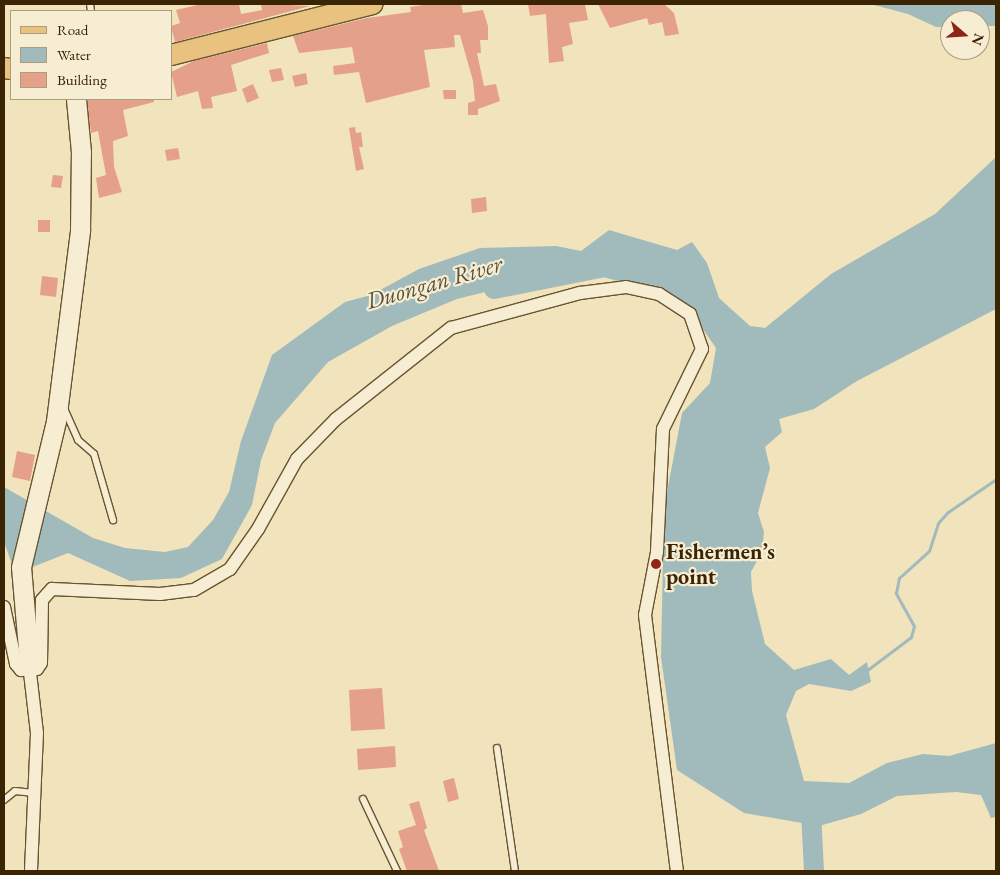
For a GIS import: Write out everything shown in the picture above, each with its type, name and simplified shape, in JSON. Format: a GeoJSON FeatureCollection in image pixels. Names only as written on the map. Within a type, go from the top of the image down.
{"type":"FeatureCollection","features":[{"type":"Feature","properties":{"kind":"main road"},"geometry":{"type":"LineString","coordinates":[[172,55],[373,4]]}},
{"type":"Feature","properties":{"kind":"street"},"geometry":{"type":"LineString","coordinates":[[31,871],[36,733],[21,567],[39,500],[59,398],[80,230],[81,152],[76,100]]}},
{"type":"Feature","properties":{"kind":"street"},"geometry":{"type":"LineString","coordinates":[[4,606],[16,664],[21,670],[41,662],[42,600],[52,589],[160,594],[194,590],[230,569],[258,529],[297,458],[336,419],[451,328],[580,293],[626,287],[659,294],[690,314],[702,349],[663,429],[657,552],[645,615],[677,871]]}},
{"type":"Feature","properties":{"kind":"lane"},"geometry":{"type":"LineString","coordinates":[[59,398],[78,440],[94,454],[112,520]]}},
{"type":"Feature","properties":{"kind":"lane"},"geometry":{"type":"LineString","coordinates":[[497,748],[515,871]]}},
{"type":"Feature","properties":{"kind":"lane"},"geometry":{"type":"LineString","coordinates":[[4,800],[15,791],[34,793]]}},
{"type":"Feature","properties":{"kind":"lane"},"geometry":{"type":"LineString","coordinates":[[363,799],[397,871]]}},
{"type":"Feature","properties":{"kind":"water"},"geometry":{"type":"Polygon","coordinates":[[[870,4],[996,4],[996,26],[990,26],[990,10],[940,10],[940,27],[936,27],[908,14],[870,4]]]}},
{"type":"Feature","properties":{"kind":"water"},"geometry":{"type":"Polygon","coordinates":[[[996,157],[996,309],[857,381],[814,409],[779,419],[782,432],[765,447],[770,468],[758,513],[764,532],[762,552],[751,572],[752,591],[765,644],[794,670],[831,659],[849,675],[867,662],[871,682],[851,691],[809,684],[796,691],[786,715],[804,781],[849,783],[887,763],[923,754],[949,756],[996,743],[996,817],[991,818],[981,795],[956,792],[897,796],[861,814],[819,826],[744,813],[677,770],[661,657],[664,508],[682,413],[710,383],[716,348],[689,309],[661,284],[643,274],[610,268],[564,272],[457,299],[392,326],[328,362],[275,423],[261,460],[252,505],[222,559],[181,578],[130,581],[68,553],[30,568],[12,564],[4,542],[4,487],[93,538],[125,548],[165,552],[188,547],[213,520],[229,492],[241,441],[272,355],[345,302],[371,295],[419,269],[480,248],[556,246],[581,251],[609,230],[677,250],[692,242],[707,263],[719,298],[750,326],[765,328],[831,274],[935,214],[996,157]]]}},
{"type":"Feature","properties":{"kind":"building"},"geometry":{"type":"Polygon","coordinates":[[[202,4],[239,4],[241,14],[262,10],[261,5],[268,4],[310,6],[175,42],[172,26],[180,23],[176,10],[202,4]]]}},
{"type":"Feature","properties":{"kind":"building"},"geometry":{"type":"Polygon","coordinates":[[[430,4],[461,4],[463,13],[483,10],[488,26],[488,40],[480,40],[481,53],[477,53],[484,86],[496,84],[500,101],[478,109],[478,115],[468,115],[468,103],[475,101],[473,81],[460,35],[454,35],[455,47],[424,50],[430,87],[366,103],[359,72],[334,75],[333,66],[355,63],[352,47],[299,53],[293,36],[367,18],[411,12],[410,7],[430,4]]]}},
{"type":"Feature","properties":{"kind":"building"},"geometry":{"type":"Polygon","coordinates":[[[528,4],[585,4],[588,20],[569,23],[573,44],[562,47],[564,61],[549,63],[546,14],[530,16],[528,4]]]}},
{"type":"Feature","properties":{"kind":"building"},"geometry":{"type":"Polygon","coordinates":[[[598,4],[664,4],[674,13],[679,34],[665,36],[662,22],[649,25],[647,18],[610,28],[598,4]]]}},
{"type":"Feature","properties":{"kind":"building"},"geometry":{"type":"Polygon","coordinates":[[[267,43],[269,53],[231,65],[237,91],[211,97],[213,108],[202,109],[198,91],[177,97],[172,72],[194,61],[267,43]]]}},
{"type":"Feature","properties":{"kind":"building"},"geometry":{"type":"Polygon","coordinates":[[[281,68],[284,80],[272,82],[269,70],[281,68]]]}},
{"type":"Feature","properties":{"kind":"building"},"geometry":{"type":"Polygon","coordinates":[[[306,73],[308,84],[295,87],[292,76],[306,73]]]}},
{"type":"Feature","properties":{"kind":"building"},"geometry":{"type":"Polygon","coordinates":[[[253,84],[259,98],[247,103],[242,89],[253,84]]]}},
{"type":"Feature","properties":{"kind":"building"},"geometry":{"type":"Polygon","coordinates":[[[443,90],[456,90],[456,99],[444,99],[443,90]]]}},
{"type":"Feature","properties":{"kind":"building"},"geometry":{"type":"Polygon","coordinates":[[[87,100],[154,100],[154,102],[123,110],[128,136],[113,141],[114,167],[122,192],[99,198],[96,178],[106,175],[98,131],[91,133],[87,100]]]}},
{"type":"Feature","properties":{"kind":"building"},"geometry":{"type":"Polygon","coordinates":[[[355,127],[356,133],[361,132],[363,147],[359,147],[364,169],[356,171],[349,128],[355,127]]]}},
{"type":"Feature","properties":{"kind":"building"},"geometry":{"type":"Polygon","coordinates":[[[178,148],[180,159],[167,161],[165,150],[178,148]]]}},
{"type":"Feature","properties":{"kind":"building"},"geometry":{"type":"Polygon","coordinates":[[[53,175],[63,176],[61,188],[51,187],[53,175]]]}},
{"type":"Feature","properties":{"kind":"building"},"geometry":{"type":"Polygon","coordinates":[[[486,197],[487,211],[472,213],[471,199],[486,197]]]}},
{"type":"Feature","properties":{"kind":"building"},"geometry":{"type":"Polygon","coordinates":[[[38,220],[50,220],[50,232],[38,232],[38,220]]]}},
{"type":"Feature","properties":{"kind":"building"},"geometry":{"type":"Polygon","coordinates":[[[42,276],[58,278],[56,297],[40,295],[42,276]]]}},
{"type":"Feature","properties":{"kind":"building"},"geometry":{"type":"Polygon","coordinates":[[[17,451],[35,455],[30,481],[12,477],[17,451]]]}},
{"type":"Feature","properties":{"kind":"building"},"geometry":{"type":"Polygon","coordinates":[[[382,688],[385,729],[351,731],[349,690],[382,688]]]}},
{"type":"Feature","properties":{"kind":"building"},"geometry":{"type":"Polygon","coordinates":[[[395,746],[396,767],[358,770],[357,749],[395,746]]]}},
{"type":"Feature","properties":{"kind":"building"},"geometry":{"type":"Polygon","coordinates":[[[454,778],[459,799],[448,802],[443,781],[454,778]]]}},
{"type":"Feature","properties":{"kind":"building"},"geometry":{"type":"Polygon","coordinates":[[[419,801],[427,828],[424,830],[439,871],[407,871],[399,849],[403,847],[398,831],[416,825],[409,804],[419,801]]]}},
{"type":"Feature","properties":{"kind":"waterway","name":"Duongan River"},"geometry":{"type":"LineString","coordinates":[[494,289],[605,267],[677,287]]}},
{"type":"Feature","properties":{"kind":"waterway"},"geometry":{"type":"LineString","coordinates":[[866,671],[911,637],[914,626],[896,593],[899,578],[929,551],[938,523],[948,512],[996,479]]}},
{"type":"Feature","properties":{"kind":"waterway"},"geometry":{"type":"LineString","coordinates":[[811,812],[814,871]]}},
{"type":"Feature","properties":{"kind":"place","name":"Fishermen’s point"},"geometry":{"type":"Point","coordinates":[656,564]}}]}
